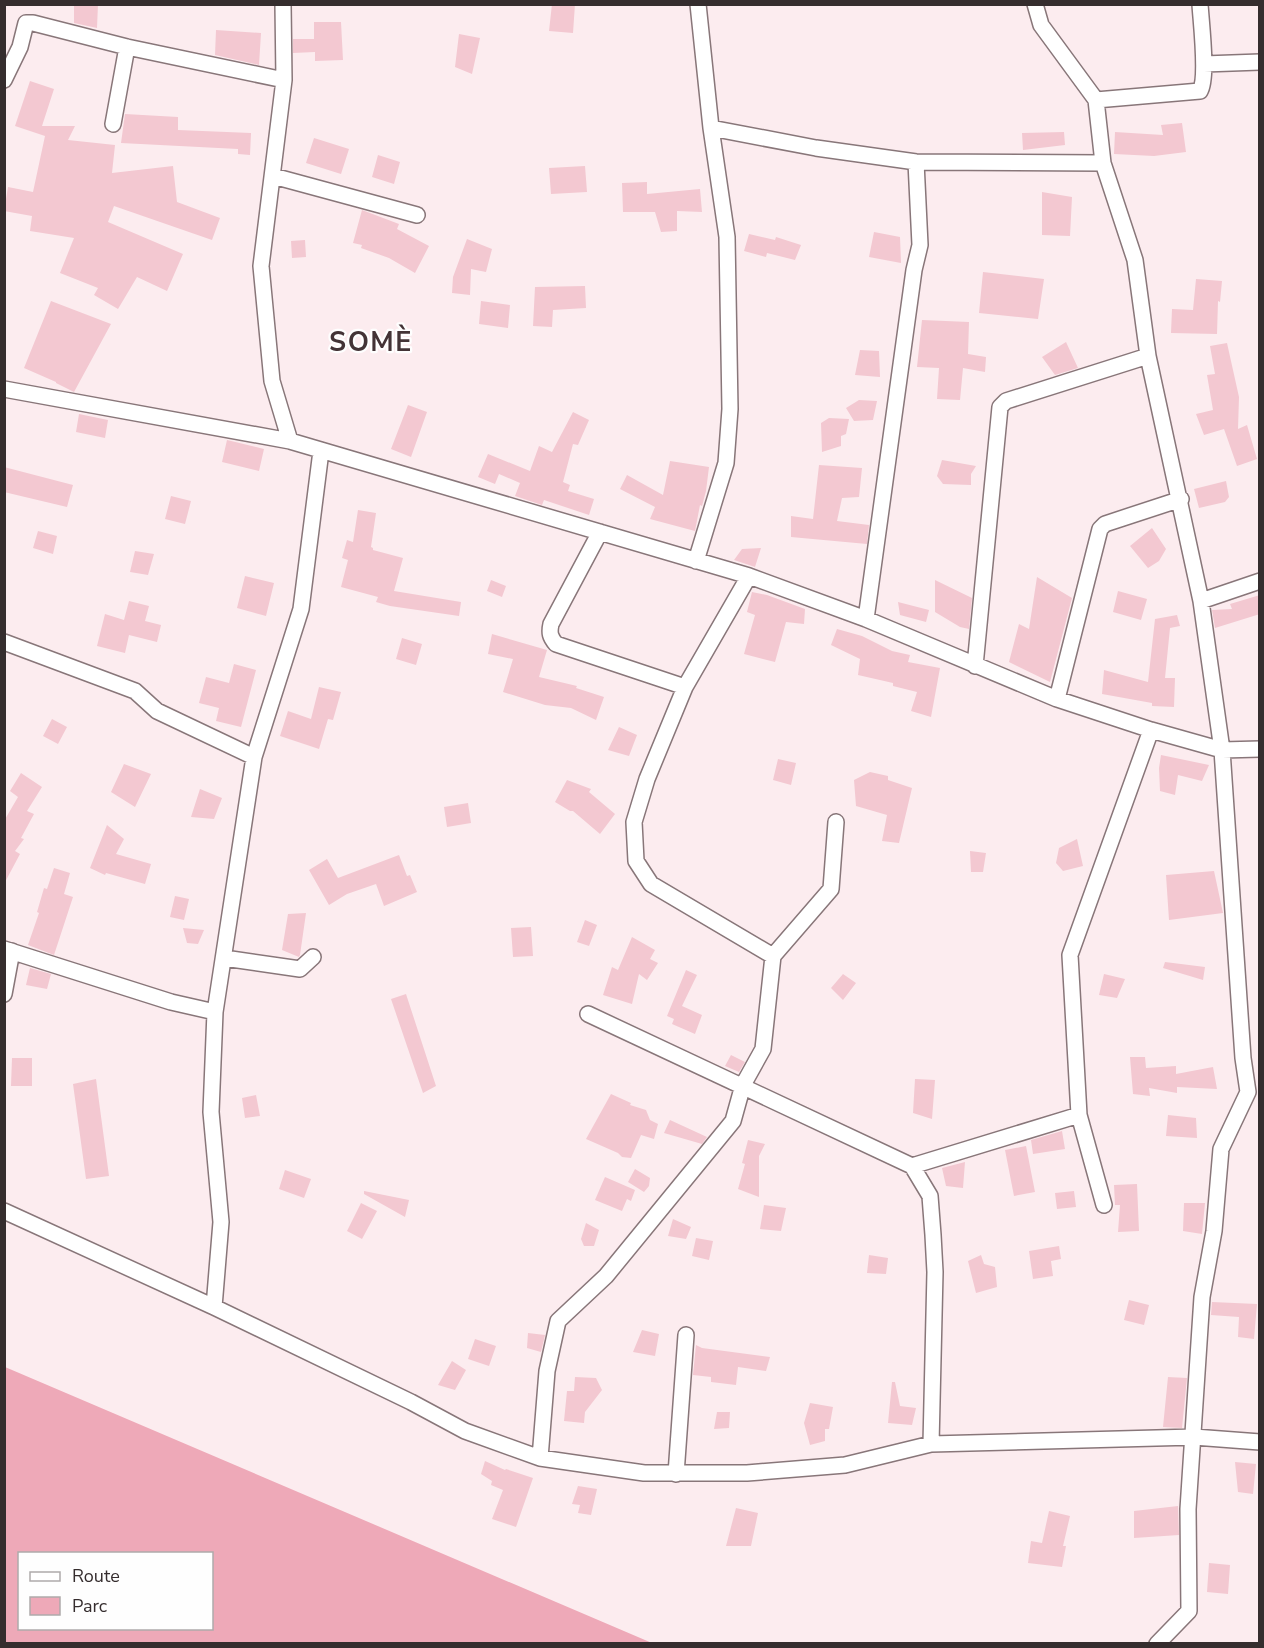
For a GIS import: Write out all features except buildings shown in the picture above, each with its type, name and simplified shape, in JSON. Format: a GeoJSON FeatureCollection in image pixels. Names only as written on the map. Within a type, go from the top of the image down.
{"type":"FeatureCollection","features":[{"type":"Feature","properties":{"kind":"street"},"geometry":{"type":"LineString","coordinates":[[283,4],[284,80],[261,266],[273,381],[290,441]]}},
{"type":"Feature","properties":{"kind":"street"},"geometry":{"type":"LineString","coordinates":[[696,561],[726,463],[730,409],[727,237],[711,128],[698,4]]}},
{"type":"Feature","properties":{"kind":"street"},"geometry":{"type":"LineString","coordinates":[[1035,4],[1041,25],[1096,100],[1103,163],[1135,260],[1148,356],[1202,601],[1222,750],[1243,1058],[1248,1092],[1221,1149],[1214,1231],[1202,1297],[1188,1509],[1189,1611],[1156,1644]]}},
{"type":"Feature","properties":{"kind":"street"},"geometry":{"type":"LineString","coordinates":[[1096,100],[1197,93],[1203,87],[1204,64],[1200,4]]}},
{"type":"Feature","properties":{"kind":"street"},"geometry":{"type":"LineString","coordinates":[[4,80],[20,47],[26,23],[33,22],[127,47],[284,80]]}},
{"type":"Feature","properties":{"kind":"street"},"geometry":{"type":"LineString","coordinates":[[113,124],[127,47]]}},
{"type":"Feature","properties":{"kind":"street"},"geometry":{"type":"LineString","coordinates":[[1204,64],[1260,62]]}},
{"type":"Feature","properties":{"kind":"street"},"geometry":{"type":"LineString","coordinates":[[711,128],[816,148],[916,162],[1103,163]]}},
{"type":"Feature","properties":{"kind":"street"},"geometry":{"type":"LineString","coordinates":[[866,619],[914,270],[920,245],[916,162]]}},
{"type":"Feature","properties":{"kind":"street"},"geometry":{"type":"LineString","coordinates":[[273,176],[417,215]]}},
{"type":"Feature","properties":{"kind":"street"},"geometry":{"type":"LineString","coordinates":[[975,666],[1000,407],[1006,401],[1148,356]]}},
{"type":"Feature","properties":{"kind":"street"},"geometry":{"type":"LineString","coordinates":[[4,389],[290,441],[749,576],[866,619],[1057,699],[1150,730],[1222,750],[1260,749]]}},
{"type":"Feature","properties":{"kind":"street"},"geometry":{"type":"LineString","coordinates":[[214,1307],[220,1222],[211,1112],[215,1012],[254,757],[301,609],[321,451]]}},
{"type":"Feature","properties":{"kind":"street"},"geometry":{"type":"LineString","coordinates":[[1057,699],[1100,530],[1105,524],[1181,499]]}},
{"type":"Feature","properties":{"kind":"street"},"geometry":{"type":"LineString","coordinates":[[600,532],[551,624],[549,631],[552,640],[556,644],[685,687]]}},
{"type":"Feature","properties":{"kind":"street"},"geometry":{"type":"LineString","coordinates":[[749,576],[685,687],[647,779],[634,822],[636,861],[651,884],[773,956]]}},
{"type":"Feature","properties":{"kind":"street"},"geometry":{"type":"LineString","coordinates":[[1202,601],[1260,581]]}},
{"type":"Feature","properties":{"kind":"street"},"geometry":{"type":"LineString","coordinates":[[4,642],[135,691],[156,711],[254,757]]}},
{"type":"Feature","properties":{"kind":"street"},"geometry":{"type":"LineString","coordinates":[[1104,1205],[1079,1115],[1070,955],[1150,730]]}},
{"type":"Feature","properties":{"kind":"street"},"geometry":{"type":"LineString","coordinates":[[540,1458],[547,1371],[558,1321],[606,1276],[733,1121],[743,1085],[763,1049],[773,956],[831,889],[836,822]]}},
{"type":"Feature","properties":{"kind":"street"},"geometry":{"type":"LineString","coordinates":[[4,994],[8,950],[171,1002],[215,1012]]}},
{"type":"Feature","properties":{"kind":"street"},"geometry":{"type":"LineString","coordinates":[[225,958],[300,969],[313,957]]}},
{"type":"Feature","properties":{"kind":"street"},"geometry":{"type":"LineString","coordinates":[[588,1014],[912,1166],[930,1196],[933,1235],[935,1272],[931,1443]]}},
{"type":"Feature","properties":{"kind":"street"},"geometry":{"type":"LineString","coordinates":[[912,1166],[1079,1115]]}},
{"type":"Feature","properties":{"kind":"street"},"geometry":{"type":"LineString","coordinates":[[4,1211],[214,1307],[411,1402],[465,1431],[540,1458],[633,1472],[747,1473],[845,1465],[931,1443],[1194,1437],[1260,1442]]}},
{"type":"Feature","properties":{"kind":"street"},"geometry":{"type":"LineString","coordinates":[[676,1474],[686,1335]]}},
{"type":"Feature","properties":{"kind":"green space"},"geometry":{"type":"Polygon","coordinates":[[[5,1367],[652,1643],[5,1643],[5,1367]]]}},
{"type":"Feature","properties":{"kind":"district","name":"SOMÈ"},"geometry":{"type":"Point","coordinates":[371,342]}}]}
